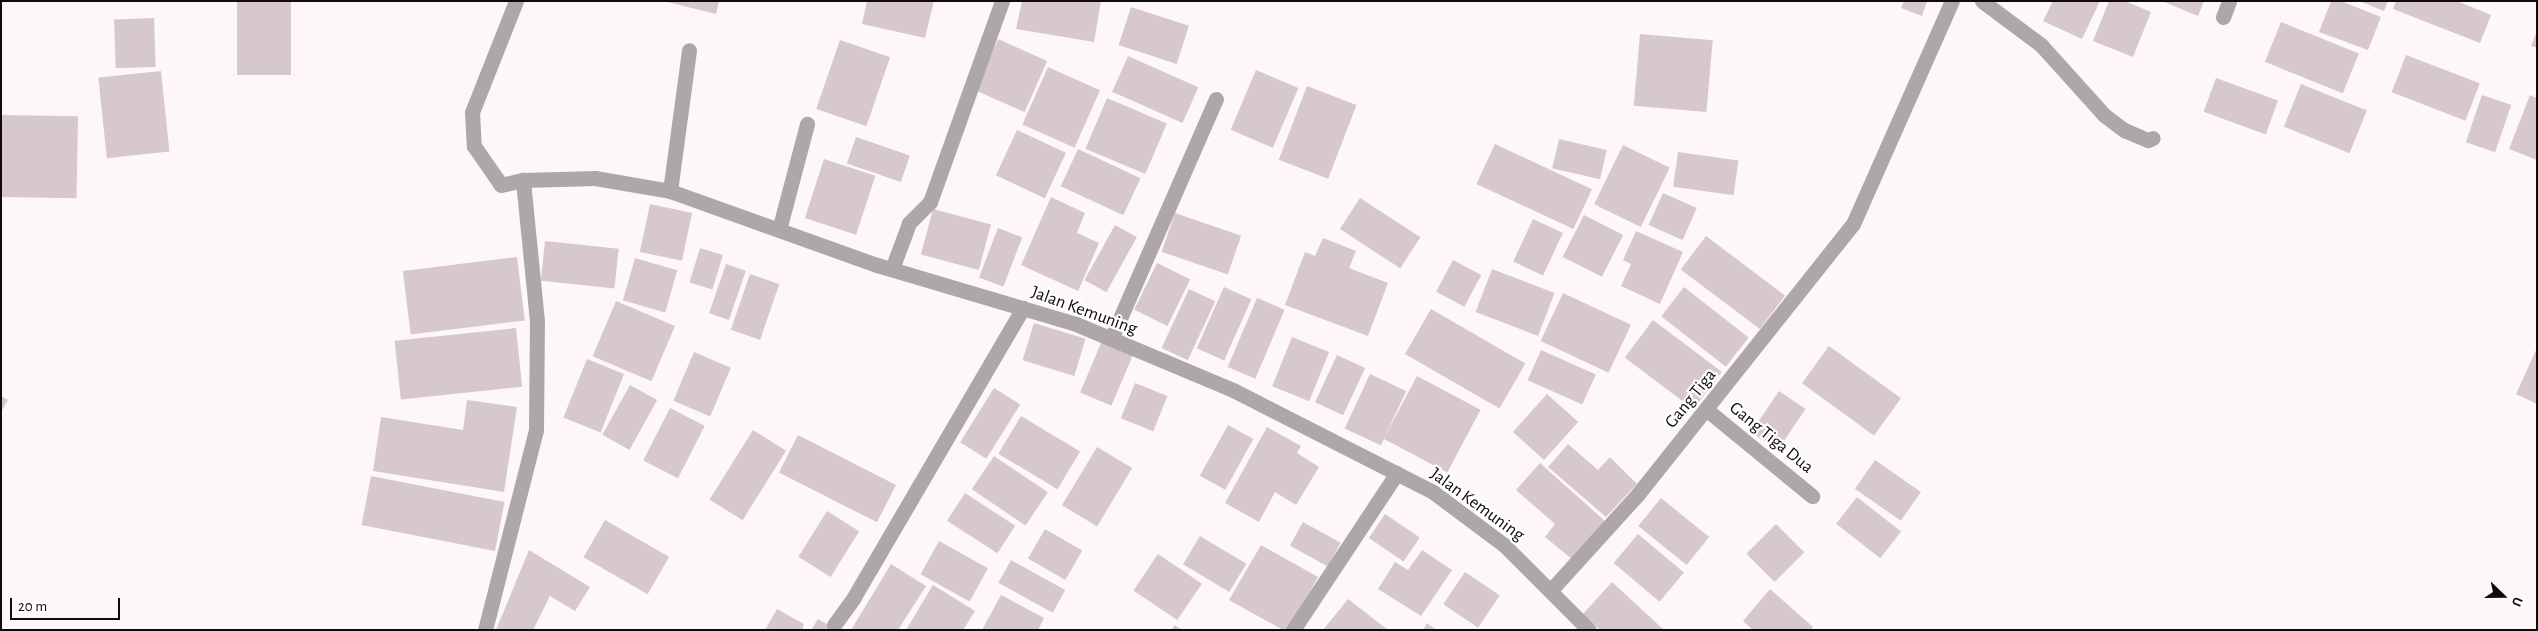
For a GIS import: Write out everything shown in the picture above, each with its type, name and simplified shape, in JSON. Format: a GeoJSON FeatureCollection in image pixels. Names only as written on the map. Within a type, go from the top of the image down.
{"type":"FeatureCollection","features":[{"type":"Feature","properties":{"kind":"street","name":"Jalan Kemuning"},"geometry":{"type":"LineString","coordinates":[[516,1],[510,24],[482,81],[472,120],[474,146],[501,185],[523,180],[595,178],[670,191],[892,269],[1023,308],[1111,339],[1233,390],[1432,492],[1496,539],[1551,590],[1589,630]]}},
{"type":"Feature","properties":{"kind":"street"},"geometry":{"type":"LineString","coordinates":[[892,269],[909,223],[930,202],[1002,1]]}},
{"type":"Feature","properties":{"kind":"street","name":"Gang Tiga"},"geometry":{"type":"LineString","coordinates":[[1551,590],[1638,494],[1707,410],[1853,224],[1952,1]]}},
{"type":"Feature","properties":{"kind":"street"},"geometry":{"type":"LineString","coordinates":[[1982,1],[2041,44],[2104,114],[2124,130],[2148,140],[2153,138]]}},
{"type":"Feature","properties":{"kind":"street"},"geometry":{"type":"LineString","coordinates":[[2223,17],[2229,1]]}},
{"type":"Feature","properties":{"kind":"street"},"geometry":{"type":"LineString","coordinates":[[670,191],[689,50]]}},
{"type":"Feature","properties":{"kind":"street"},"geometry":{"type":"LineString","coordinates":[[1111,339],[1216,99]]}},
{"type":"Feature","properties":{"kind":"street"},"geometry":{"type":"LineString","coordinates":[[779,230],[807,124]]}},
{"type":"Feature","properties":{"kind":"street"},"geometry":{"type":"LineString","coordinates":[[485,630],[536,430],[537,322],[523,180]]}},
{"type":"Feature","properties":{"kind":"street"},"geometry":{"type":"LineString","coordinates":[[834,625],[854,597],[1023,308]]}},
{"type":"Feature","properties":{"kind":"street","name":"Gang Tiga Dua"},"geometry":{"type":"LineString","coordinates":[[1707,410],[1812,496]]}},
{"type":"Feature","properties":{"kind":"street"},"geometry":{"type":"LineString","coordinates":[[1294,630],[1397,473]]}},
{"type":"Feature","properties":{"kind":"building"},"geometry":{"type":"Polygon","coordinates":[[[237,1],[291,1],[291,75],[237,75],[237,1]]]}},
{"type":"Feature","properties":{"kind":"building"},"geometry":{"type":"Polygon","coordinates":[[[663,1],[719,1],[716,14],[663,1]]]}},
{"type":"Feature","properties":{"kind":"building"},"geometry":{"type":"Polygon","coordinates":[[[867,1],[934,1],[925,38],[862,24],[867,1]]]}},
{"type":"Feature","properties":{"kind":"building"},"geometry":{"type":"Polygon","coordinates":[[[1022,1],[1101,1],[1094,42],[1016,29],[1022,1]]]}},
{"type":"Feature","properties":{"kind":"building"},"geometry":{"type":"Polygon","coordinates":[[[1904,1],[1927,1],[1922,16],[1901,8],[1904,1]]]}},
{"type":"Feature","properties":{"kind":"building"},"geometry":{"type":"Polygon","coordinates":[[[2053,1],[2100,1],[2082,39],[2043,21],[2053,1]]]}},
{"type":"Feature","properties":{"kind":"building"},"geometry":{"type":"Polygon","coordinates":[[[2109,1],[2125,1],[2151,12],[2133,57],[2093,41],[2109,1]]]}},
{"type":"Feature","properties":{"kind":"building"},"geometry":{"type":"Polygon","coordinates":[[[2162,1],[2204,1],[2198,16],[2162,1]]]}},
{"type":"Feature","properties":{"kind":"building"},"geometry":{"type":"Polygon","coordinates":[[[2331,1],[2341,1],[2381,17],[2368,50],[2319,32],[2331,1]]]}},
{"type":"Feature","properties":{"kind":"building"},"geometry":{"type":"Polygon","coordinates":[[[2359,1],[2388,1],[2384,11],[2359,1]]]}},
{"type":"Feature","properties":{"kind":"building"},"geometry":{"type":"Polygon","coordinates":[[[2396,1],[2457,1],[2491,15],[2480,43],[2393,9],[2396,1]]]}},
{"type":"Feature","properties":{"kind":"building"},"geometry":{"type":"Polygon","coordinates":[[[1131,7],[1189,26],[1177,64],[1119,45],[1131,7]]]}},
{"type":"Feature","properties":{"kind":"building"},"geometry":{"type":"Polygon","coordinates":[[[154,18],[156,67],[116,68],[114,19],[154,18]]]}},
{"type":"Feature","properties":{"kind":"building"},"geometry":{"type":"Polygon","coordinates":[[[2281,22],[2359,53],[2343,93],[2265,62],[2281,22]]]}},
{"type":"Feature","properties":{"kind":"building"},"geometry":{"type":"Polygon","coordinates":[[[2537,31],[2537,48],[2531,46],[2537,31]]]}},
{"type":"Feature","properties":{"kind":"building"},"geometry":{"type":"Polygon","coordinates":[[[1640,34],[1713,40],[1706,112],[1634,106],[1640,34]]]}},
{"type":"Feature","properties":{"kind":"building"},"geometry":{"type":"Polygon","coordinates":[[[998,39],[1047,61],[1025,112],[975,90],[998,39]]]}},
{"type":"Feature","properties":{"kind":"building"},"geometry":{"type":"Polygon","coordinates":[[[840,40],[890,57],[866,126],[816,109],[840,40]]]}},
{"type":"Feature","properties":{"kind":"building"},"geometry":{"type":"Polygon","coordinates":[[[2406,55],[2480,83],[2465,121],[2392,92],[2406,55]]]}},
{"type":"Feature","properties":{"kind":"building"},"geometry":{"type":"Polygon","coordinates":[[[1128,56],[1198,87],[1182,123],[1112,92],[1128,56]]]}},
{"type":"Feature","properties":{"kind":"building"},"geometry":{"type":"Polygon","coordinates":[[[1048,67],[1100,90],[1074,148],[1022,125],[1048,67]]]}},
{"type":"Feature","properties":{"kind":"building"},"geometry":{"type":"Polygon","coordinates":[[[1256,70],[1298,88],[1273,148],[1231,130],[1256,70]]]}},
{"type":"Feature","properties":{"kind":"building"},"geometry":{"type":"Polygon","coordinates":[[[161,71],[169,152],[107,158],[98,78],[161,71]]]}},
{"type":"Feature","properties":{"kind":"building"},"geometry":{"type":"Polygon","coordinates":[[[2216,78],[2278,101],[2266,134],[2204,112],[2216,78]]]}},
{"type":"Feature","properties":{"kind":"building"},"geometry":{"type":"Polygon","coordinates":[[[2301,84],[2367,111],[2350,153],[2284,127],[2301,84]]]}},
{"type":"Feature","properties":{"kind":"building"},"geometry":{"type":"Polygon","coordinates":[[[1307,86],[1356,105],[1328,179],[1279,160],[1307,86]]]}},
{"type":"Feature","properties":{"kind":"building"},"geometry":{"type":"Polygon","coordinates":[[[2482,95],[2511,105],[2495,152],[2466,142],[2482,95]]]}},
{"type":"Feature","properties":{"kind":"building"},"geometry":{"type":"Polygon","coordinates":[[[2530,95],[2537,98],[2537,160],[2509,149],[2530,95]]]}},
{"type":"Feature","properties":{"kind":"building"},"geometry":{"type":"Polygon","coordinates":[[[1107,98],[1167,123],[1145,174],[1086,149],[1107,98]]]}},
{"type":"Feature","properties":{"kind":"building"},"geometry":{"type":"Polygon","coordinates":[[[1,115],[78,116],[77,198],[1,197],[1,115]]]}},
{"type":"Feature","properties":{"kind":"building"},"geometry":{"type":"Polygon","coordinates":[[[1017,130],[1066,153],[1045,198],[996,175],[1017,130]]]}},
{"type":"Feature","properties":{"kind":"building"},"geometry":{"type":"Polygon","coordinates":[[[856,137],[910,156],[901,182],[847,163],[856,137]]]}},
{"type":"Feature","properties":{"kind":"building"},"geometry":{"type":"Polygon","coordinates":[[[1559,139],[1607,150],[1600,179],[1552,168],[1559,139]]]}},
{"type":"Feature","properties":{"kind":"building"},"geometry":{"type":"Polygon","coordinates":[[[1495,144],[1592,189],[1573,229],[1476,184],[1495,144]]]}},
{"type":"Feature","properties":{"kind":"building"},"geometry":{"type":"Polygon","coordinates":[[[1623,145],[1670,168],[1641,227],[1594,204],[1623,145]]]}},
{"type":"Feature","properties":{"kind":"building"},"geometry":{"type":"Polygon","coordinates":[[[1078,149],[1141,178],[1123,215],[1061,186],[1078,149]]]}},
{"type":"Feature","properties":{"kind":"building"},"geometry":{"type":"Polygon","coordinates":[[[1678,152],[1738,160],[1734,195],[1673,187],[1678,152]]]}},
{"type":"Feature","properties":{"kind":"building"},"geometry":{"type":"Polygon","coordinates":[[[824,159],[875,176],[856,235],[805,218],[824,159]]]}},
{"type":"Feature","properties":{"kind":"building"},"geometry":{"type":"Polygon","coordinates":[[[1663,193],[1697,208],[1683,240],[1649,225],[1663,193]]]}},
{"type":"Feature","properties":{"kind":"building"},"geometry":{"type":"Polygon","coordinates":[[[1051,197],[1085,213],[1077,233],[1099,243],[1078,291],[1021,265],[1051,197]]]}},
{"type":"Feature","properties":{"kind":"building"},"geometry":{"type":"Polygon","coordinates":[[[1360,198],[1420,237],[1400,268],[1340,229],[1360,198]]]}},
{"type":"Feature","properties":{"kind":"building"},"geometry":{"type":"Polygon","coordinates":[[[650,204],[692,213],[682,261],[640,252],[650,204]]]}},
{"type":"Feature","properties":{"kind":"building"},"geometry":{"type":"Polygon","coordinates":[[[933,209],[991,225],[979,270],[921,254],[933,209]]]}},
{"type":"Feature","properties":{"kind":"building"},"geometry":{"type":"Polygon","coordinates":[[[1175,213],[1241,236],[1228,275],[1162,252],[1175,213]]]}},
{"type":"Feature","properties":{"kind":"building"},"geometry":{"type":"Polygon","coordinates":[[[1584,215],[1623,235],[1602,277],[1563,257],[1584,215]]]}},
{"type":"Feature","properties":{"kind":"building"},"geometry":{"type":"Polygon","coordinates":[[[1533,219],[1563,233],[1543,276],[1513,262],[1533,219]]]}},
{"type":"Feature","properties":{"kind":"building"},"geometry":{"type":"Polygon","coordinates":[[[1115,225],[1137,237],[1106,292],[1084,280],[1115,225]]]}},
{"type":"Feature","properties":{"kind":"building"},"geometry":{"type":"Polygon","coordinates":[[[998,228],[1022,237],[1003,287],[979,277],[998,228]]]}},
{"type":"Feature","properties":{"kind":"building"},"geometry":{"type":"Polygon","coordinates":[[[1636,231],[1683,252],[1660,304],[1621,286],[1631,264],[1623,260],[1636,231]]]}},
{"type":"Feature","properties":{"kind":"building"},"geometry":{"type":"Polygon","coordinates":[[[1706,236],[1785,296],[1760,329],[1681,270],[1706,236]]]}},
{"type":"Feature","properties":{"kind":"building"},"geometry":{"type":"Polygon","coordinates":[[[1323,238],[1356,251],[1349,268],[1388,283],[1368,336],[1285,305],[1305,252],[1315,256],[1323,238]]]}},
{"type":"Feature","properties":{"kind":"building"},"geometry":{"type":"Polygon","coordinates":[[[545,241],[619,249],[614,289],[541,281],[545,241]]]}},
{"type":"Feature","properties":{"kind":"building"},"geometry":{"type":"Polygon","coordinates":[[[700,248],[723,255],[712,289],[689,282],[700,248]]]}},
{"type":"Feature","properties":{"kind":"building"},"geometry":{"type":"Polygon","coordinates":[[[517,257],[525,321],[411,335],[403,271],[517,257]]]}},
{"type":"Feature","properties":{"kind":"building"},"geometry":{"type":"Polygon","coordinates":[[[635,258],[677,270],[665,312],[623,300],[635,258]]]}},
{"type":"Feature","properties":{"kind":"building"},"geometry":{"type":"Polygon","coordinates":[[[1453,260],[1481,275],[1464,307],[1436,292],[1453,260]]]}},
{"type":"Feature","properties":{"kind":"building"},"geometry":{"type":"Polygon","coordinates":[[[1157,263],[1190,279],[1167,326],[1134,310],[1157,263]]]}},
{"type":"Feature","properties":{"kind":"building"},"geometry":{"type":"Polygon","coordinates":[[[726,264],[746,271],[729,320],[709,313],[726,264]]]}},
{"type":"Feature","properties":{"kind":"building"},"geometry":{"type":"Polygon","coordinates":[[[1492,269],[1555,293],[1538,336],[1476,312],[1492,269]]]}},
{"type":"Feature","properties":{"kind":"building"},"geometry":{"type":"Polygon","coordinates":[[[750,274],[779,284],[760,340],[731,330],[750,274]]]}},
{"type":"Feature","properties":{"kind":"building"},"geometry":{"type":"Polygon","coordinates":[[[1224,287],[1251,299],[1224,360],[1197,348],[1224,287]]]}},
{"type":"Feature","properties":{"kind":"building"},"geometry":{"type":"Polygon","coordinates":[[[1684,287],[1749,337],[1726,367],[1661,316],[1684,287]]]}},
{"type":"Feature","properties":{"kind":"building"},"geometry":{"type":"Polygon","coordinates":[[[1189,289],[1215,301],[1188,360],[1162,348],[1189,289]]]}},
{"type":"Feature","properties":{"kind":"building"},"geometry":{"type":"Polygon","coordinates":[[[1563,293],[1631,325],[1609,373],[1541,341],[1563,293]]]}},
{"type":"Feature","properties":{"kind":"building"},"geometry":{"type":"Polygon","coordinates":[[[1257,298],[1285,310],[1255,379],[1228,367],[1257,298]]]}},
{"type":"Feature","properties":{"kind":"building"},"geometry":{"type":"Polygon","coordinates":[[[616,301],[675,326],[651,381],[593,356],[616,301]]]}},
{"type":"Feature","properties":{"kind":"building"},"geometry":{"type":"Polygon","coordinates":[[[1431,309],[1525,364],[1499,409],[1405,354],[1431,309]]]}},
{"type":"Feature","properties":{"kind":"building"},"geometry":{"type":"Polygon","coordinates":[[[1653,320],[1722,372],[1693,409],[1625,358],[1653,320]]]}},
{"type":"Feature","properties":{"kind":"building"},"geometry":{"type":"Polygon","coordinates":[[[1034,323],[1086,339],[1074,376],[1023,360],[1034,323]]]}},
{"type":"Feature","properties":{"kind":"building"},"geometry":{"type":"Polygon","coordinates":[[[516,328],[522,387],[401,399],[395,341],[516,328]]]}},
{"type":"Feature","properties":{"kind":"building"},"geometry":{"type":"Polygon","coordinates":[[[1292,337],[1329,352],[1309,401],[1272,386],[1292,337]]]}},
{"type":"Feature","properties":{"kind":"building"},"geometry":{"type":"Polygon","coordinates":[[[1102,341],[1133,354],[1111,406],[1080,393],[1102,341]]]}},
{"type":"Feature","properties":{"kind":"building"},"geometry":{"type":"Polygon","coordinates":[[[1829,346],[1901,398],[1874,436],[1802,383],[1829,346]]]}},
{"type":"Feature","properties":{"kind":"building"},"geometry":{"type":"Polygon","coordinates":[[[2537,348],[2537,404],[2516,394],[2537,348]]]}},
{"type":"Feature","properties":{"kind":"building"},"geometry":{"type":"Polygon","coordinates":[[[1541,350],[1596,374],[1582,405],[1528,380],[1541,350]]]}},
{"type":"Feature","properties":{"kind":"building"},"geometry":{"type":"Polygon","coordinates":[[[694,352],[731,368],[710,416],[673,401],[694,352]]]}},
{"type":"Feature","properties":{"kind":"building"},"geometry":{"type":"Polygon","coordinates":[[[1337,355],[1365,368],[1343,415],[1315,402],[1337,355]]]}},
{"type":"Feature","properties":{"kind":"building"},"geometry":{"type":"Polygon","coordinates":[[[587,359],[624,374],[600,432],[563,417],[587,359]]]}},
{"type":"Feature","properties":{"kind":"building"},"geometry":{"type":"Polygon","coordinates":[[[1370,374],[1406,391],[1381,445],[1345,428],[1370,374]]]}},
{"type":"Feature","properties":{"kind":"building"},"geometry":{"type":"Polygon","coordinates":[[[1417,376],[1481,410],[1447,472],[1384,439],[1417,376]]]}},
{"type":"Feature","properties":{"kind":"building"},"geometry":{"type":"Polygon","coordinates":[[[1135,383],[1167,396],[1153,431],[1121,418],[1135,383]]]}},
{"type":"Feature","properties":{"kind":"building"},"geometry":{"type":"Polygon","coordinates":[[[630,385],[657,400],[629,450],[602,435],[630,385]]]}},
{"type":"Feature","properties":{"kind":"building"},"geometry":{"type":"Polygon","coordinates":[[[994,388],[1020,404],[986,459],[960,442],[994,388]]]}},
{"type":"Feature","properties":{"kind":"building"},"geometry":{"type":"Polygon","coordinates":[[[1779,391],[1806,409],[1778,450],[1751,432],[1779,391]]]}},
{"type":"Feature","properties":{"kind":"building"},"geometry":{"type":"Polygon","coordinates":[[[1547,394],[1578,422],[1544,460],[1513,432],[1547,394]]]}},
{"type":"Feature","properties":{"kind":"building"},"geometry":{"type":"Polygon","coordinates":[[[1,396],[8,400],[1,412],[1,396]]]}},
{"type":"Feature","properties":{"kind":"building"},"geometry":{"type":"Polygon","coordinates":[[[467,400],[517,407],[504,492],[373,471],[381,417],[463,430],[467,400]]]}},
{"type":"Feature","properties":{"kind":"building"},"geometry":{"type":"Polygon","coordinates":[[[670,408],[705,426],[678,478],[643,461],[670,408]]]}},
{"type":"Feature","properties":{"kind":"building"},"geometry":{"type":"Polygon","coordinates":[[[1021,416],[1080,452],[1057,489],[998,454],[1021,416]]]}},
{"type":"Feature","properties":{"kind":"building"},"geometry":{"type":"Polygon","coordinates":[[[1228,425],[1253,439],[1225,490],[1200,476],[1228,425]]]}},
{"type":"Feature","properties":{"kind":"building"},"geometry":{"type":"Polygon","coordinates":[[[1267,427],[1301,446],[1297,453],[1319,467],[1296,505],[1275,492],[1259,522],[1225,503],[1267,427]]]}},
{"type":"Feature","properties":{"kind":"building"},"geometry":{"type":"Polygon","coordinates":[[[753,430],[786,451],[743,520],[710,500],[753,430]]]}},
{"type":"Feature","properties":{"kind":"building"},"geometry":{"type":"Polygon","coordinates":[[[798,435],[896,485],[877,522],[779,472],[798,435]]]}},
{"type":"Feature","properties":{"kind":"building"},"geometry":{"type":"Polygon","coordinates":[[[1568,444],[1598,470],[1610,457],[1637,484],[1606,517],[1548,467],[1568,444]]]}},
{"type":"Feature","properties":{"kind":"building"},"geometry":{"type":"Polygon","coordinates":[[[1097,447],[1132,468],[1097,526],[1062,505],[1097,447]]]}},
{"type":"Feature","properties":{"kind":"building"},"geometry":{"type":"Polygon","coordinates":[[[994,456],[1048,492],[1026,526],[972,489],[994,456]]]}},
{"type":"Feature","properties":{"kind":"building"},"geometry":{"type":"Polygon","coordinates":[[[1875,460],[1921,492],[1901,521],[1855,489],[1875,460]]]}},
{"type":"Feature","properties":{"kind":"building"},"geometry":{"type":"Polygon","coordinates":[[[1540,463],[1605,521],[1573,560],[1545,537],[1555,524],[1516,490],[1540,463]]]}},
{"type":"Feature","properties":{"kind":"building"},"geometry":{"type":"Polygon","coordinates":[[[371,476],[505,502],[495,551],[361,525],[371,476]]]}},
{"type":"Feature","properties":{"kind":"building"},"geometry":{"type":"Polygon","coordinates":[[[965,493],[1015,526],[997,553],[947,521],[965,493]]]}},
{"type":"Feature","properties":{"kind":"building"},"geometry":{"type":"Polygon","coordinates":[[[1857,497],[1901,531],[1880,558],[1836,524],[1857,497]]]}},
{"type":"Feature","properties":{"kind":"building"},"geometry":{"type":"Polygon","coordinates":[[[1661,498],[1709,537],[1687,565],[1638,526],[1661,498]]]}},
{"type":"Feature","properties":{"kind":"building"},"geometry":{"type":"Polygon","coordinates":[[[827,511],[859,531],[831,577],[798,557],[827,511]]]}},
{"type":"Feature","properties":{"kind":"building"},"geometry":{"type":"Polygon","coordinates":[[[1385,514],[1420,537],[1404,562],[1369,538],[1385,514]]]}},
{"type":"Feature","properties":{"kind":"building"},"geometry":{"type":"Polygon","coordinates":[[[605,520],[669,557],[648,594],[584,557],[605,520]]]}},
{"type":"Feature","properties":{"kind":"building"},"geometry":{"type":"Polygon","coordinates":[[[1303,522],[1341,543],[1328,566],[1290,546],[1303,522]]]}},
{"type":"Feature","properties":{"kind":"building"},"geometry":{"type":"Polygon","coordinates":[[[1776,524],[1804,552],[1775,582],[1746,554],[1776,524]]]}},
{"type":"Feature","properties":{"kind":"building"},"geometry":{"type":"Polygon","coordinates":[[[1045,529],[1082,550],[1065,580],[1028,558],[1045,529]]]}},
{"type":"Feature","properties":{"kind":"building"},"geometry":{"type":"Polygon","coordinates":[[[1638,534],[1684,573],[1660,602],[1614,563],[1638,534]]]}},
{"type":"Feature","properties":{"kind":"building"},"geometry":{"type":"Polygon","coordinates":[[[1200,536],[1246,564],[1229,592],[1183,564],[1200,536]]]}},
{"type":"Feature","properties":{"kind":"building"},"geometry":{"type":"Polygon","coordinates":[[[939,541],[988,568],[970,601],[921,574],[939,541]]]}},
{"type":"Feature","properties":{"kind":"building"},"geometry":{"type":"Polygon","coordinates":[[[1261,545],[1318,577],[1289,630],[1283,630],[1229,600],[1261,545]]]}},
{"type":"Feature","properties":{"kind":"building"},"geometry":{"type":"Polygon","coordinates":[[[529,550],[590,587],[575,611],[550,596],[533,630],[496,630],[529,550]]]}},
{"type":"Feature","properties":{"kind":"building"},"geometry":{"type":"Polygon","coordinates":[[[1422,550],[1452,570],[1421,616],[1378,589],[1395,562],[1408,570],[1422,550]]]}},
{"type":"Feature","properties":{"kind":"building"},"geometry":{"type":"Polygon","coordinates":[[[1158,554],[1202,584],[1177,620],[1133,590],[1158,554]]]}},
{"type":"Feature","properties":{"kind":"building"},"geometry":{"type":"Polygon","coordinates":[[[1011,560],[1065,590],[1053,613],[998,583],[1011,560]]]}},
{"type":"Feature","properties":{"kind":"building"},"geometry":{"type":"Polygon","coordinates":[[[891,564],[926,586],[898,630],[851,630],[891,564]]]}},
{"type":"Feature","properties":{"kind":"building"},"geometry":{"type":"Polygon","coordinates":[[[1465,572],[1500,595],[1478,628],[1443,604],[1465,572]]]}},
{"type":"Feature","properties":{"kind":"building"},"geometry":{"type":"Polygon","coordinates":[[[1612,582],[1664,630],[1600,630],[1583,614],[1612,582]]]}},
{"type":"Feature","properties":{"kind":"building"},"geometry":{"type":"Polygon","coordinates":[[[933,585],[975,611],[963,630],[906,630],[933,585]]]}},
{"type":"Feature","properties":{"kind":"building"},"geometry":{"type":"Polygon","coordinates":[[[1770,589],[1813,627],[1811,630],[1753,630],[1743,621],[1770,589]]]}},
{"type":"Feature","properties":{"kind":"building"},"geometry":{"type":"Polygon","coordinates":[[[1001,595],[1044,618],[1038,630],[982,630],[1001,595]]]}},
{"type":"Feature","properties":{"kind":"building"},"geometry":{"type":"Polygon","coordinates":[[[1348,599],[1388,630],[1323,630],[1348,599]]]}},
{"type":"Feature","properties":{"kind":"building"},"geometry":{"type":"Polygon","coordinates":[[[777,609],[804,624],[802,630],[765,630],[777,609]]]}},
{"type":"Feature","properties":{"kind":"building"},"geometry":{"type":"Polygon","coordinates":[[[818,619],[837,630],[811,630],[818,619]]]}},
{"type":"Feature","properties":{"kind":"building"},"geometry":{"type":"Polygon","coordinates":[[[1427,623],[1436,630],[1423,630],[1427,623]]]}},
{"type":"Feature","properties":{"kind":"building"},"geometry":{"type":"Polygon","coordinates":[[[1175,625],[1182,630],[1171,630],[1175,625]]]}}]}
